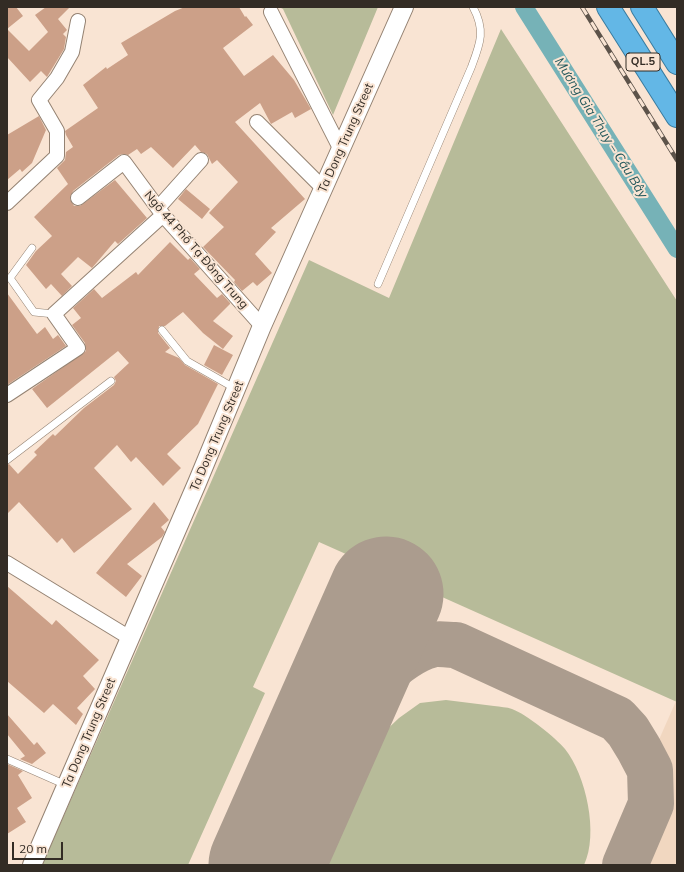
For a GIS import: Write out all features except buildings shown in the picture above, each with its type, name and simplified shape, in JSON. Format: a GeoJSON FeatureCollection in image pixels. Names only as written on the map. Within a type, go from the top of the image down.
{"type":"FeatureCollection","features":[{"type":"Feature","properties":{"kind":"highway","name":"QL.5"},"geometry":{"type":"LineString","coordinates":[[608,7],[677,116]]}},
{"type":"Feature","properties":{"kind":"highway","name":"QL.5"},"geometry":{"type":"LineString","coordinates":[[642,7],[677,62]]}},
{"type":"Feature","properties":{"kind":"street","name":"Ta Dong Trung Street"},"geometry":{"type":"LineString","coordinates":[[32,865],[262,326],[404,7]]}},
{"type":"Feature","properties":{"kind":"street"},"geometry":{"type":"LineString","coordinates":[[271,12],[340,150]]}},
{"type":"Feature","properties":{"kind":"street"},"geometry":{"type":"LineString","coordinates":[[9,198],[57,156],[57,131],[39,100],[57,78],[72,52],[78,21]]}},
{"type":"Feature","properties":{"kind":"street"},"geometry":{"type":"LineString","coordinates":[[256,122],[323,188]]}},
{"type":"Feature","properties":{"kind":"street"},"geometry":{"type":"LineString","coordinates":[[7,395],[78,348],[54,314],[160,212],[201,160]]}},
{"type":"Feature","properties":{"kind":"street","name":"Ngõ 44 Phố Tạ Đông Trung"},"geometry":{"type":"LineString","coordinates":[[78,198],[124,162],[160,212],[262,326]]}},
{"type":"Feature","properties":{"kind":"street"},"geometry":{"type":"LineString","coordinates":[[7,563],[130,638]]}},
{"type":"Feature","properties":{"kind":"lane"},"geometry":{"type":"LineString","coordinates":[[378,284],[474,62],[482,34],[479,18],[473,7]]}},
{"type":"Feature","properties":{"kind":"lane"},"geometry":{"type":"LineString","coordinates":[[32,248],[10,278],[34,312],[54,314]]}},
{"type":"Feature","properties":{"kind":"lane"},"geometry":{"type":"LineString","coordinates":[[162,330],[187,361],[236,389]]}},
{"type":"Feature","properties":{"kind":"lane"},"geometry":{"type":"LineString","coordinates":[[7,460],[111,381]]}},
{"type":"Feature","properties":{"kind":"lane"},"geometry":{"type":"LineString","coordinates":[[7,759],[66,786]]}},
{"type":"Feature","properties":{"kind":"shaded area"},"geometry":{"type":"Polygon","coordinates":[[[676,701],[677,865],[604,865],[676,701]]]}},
{"type":"Feature","properties":{"kind":"green space"},"geometry":{"type":"Polygon","coordinates":[[[279,7],[378,7],[333,115],[283,9],[279,7]]]}},
{"type":"Feature","properties":{"kind":"green space"},"geometry":{"type":"Polygon","coordinates":[[[501,29],[677,301],[677,702],[319,542],[253,687],[265,693],[188,865],[42,865],[309,260],[389,298],[501,29]]]}},
{"type":"Feature","properties":{"kind":"green space"},"geometry":{"type":"Polygon","coordinates":[[[446,700],[512,709],[540,727],[565,749],[579,774],[588,805],[590,837],[584,865],[322,865],[378,738],[399,718],[420,703],[446,700]]]}},
{"type":"Feature","properties":{"kind":"waterway","name":"Mương Gia Thụy – Cầu Bây"},"geometry":{"type":"LineString","coordinates":[[524,7],[677,249]]}},
{"type":"Feature","properties":{"kind":"taxiway"},"geometry":{"type":"LineString","coordinates":[[321,741],[357,700],[386,672],[401,660],[416,651],[431,645],[456,645],[617,719],[628,731],[650,770],[651,804],[625,865]]}},
{"type":"Feature","properties":{"kind":"runway"},"geometry":{"type":"LineString","coordinates":[[266,865],[386,594]]}},
{"type":"Feature","properties":{"kind":"railway"},"geometry":{"type":"LineString","coordinates":[[582,7],[677,160]]}}]}
